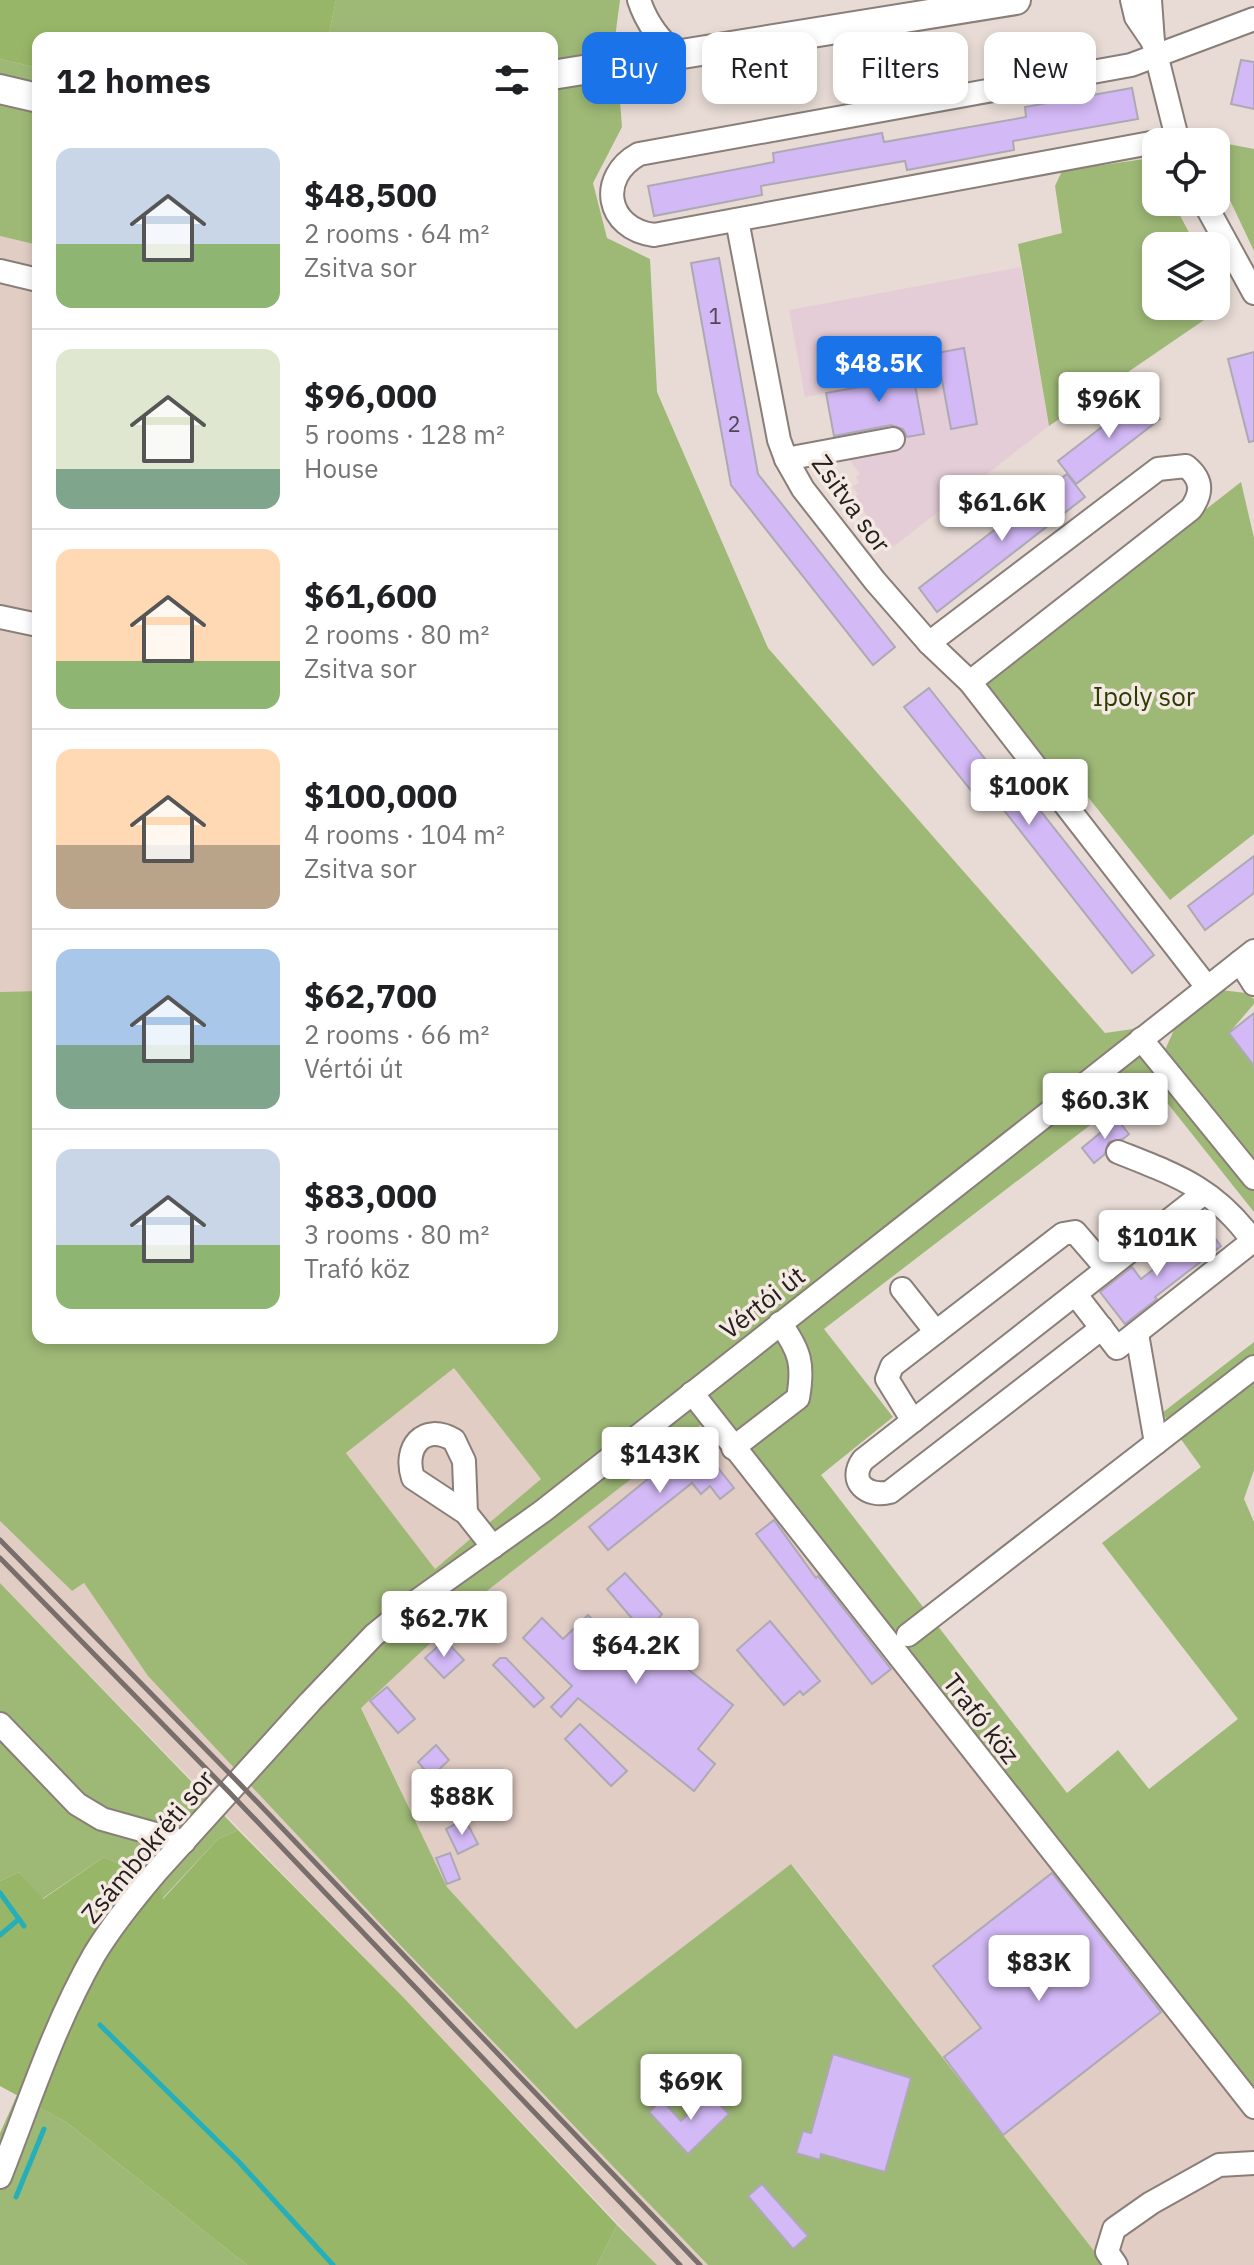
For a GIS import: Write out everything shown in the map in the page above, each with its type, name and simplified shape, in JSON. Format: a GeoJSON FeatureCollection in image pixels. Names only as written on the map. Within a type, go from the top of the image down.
{"type":"FeatureCollection","features":[{"type":"Feature","properties":{"kind":"main road"},"geometry":{"type":"LineString","coordinates":[[686,56],[1015,0]]}},
{"type":"Feature","properties":{"kind":"main road"},"geometry":{"type":"LineString","coordinates":[[558,74],[582,71]]}},
{"type":"Feature","properties":{"kind":"main road"},"geometry":{"type":"LineString","coordinates":[[0,89],[32,97]]}},
{"type":"Feature","properties":{"kind":"street"},"geometry":{"type":"LineString","coordinates":[[639,0],[654,32]]}},
{"type":"Feature","properties":{"kind":"street"},"geometry":{"type":"LineString","coordinates":[[1132,0],[1136,17],[1155,49]]}},
{"type":"Feature","properties":{"kind":"street"},"geometry":{"type":"LineString","coordinates":[[1150,0],[1165,128]]}},
{"type":"Feature","properties":{"kind":"street"},"geometry":{"type":"LineString","coordinates":[[1142,146],[654,235],[644,234],[620,217],[612,199],[614,181],[623,165],[639,154],[1131,65],[1155,49],[1254,19]]}},
{"type":"Feature","properties":{"kind":"street"},"geometry":{"type":"LineString","coordinates":[[1212,216],[1254,293]]}},
{"type":"Feature","properties":{"kind":"street","name":"Zsitva sor"},"geometry":{"type":"LineString","coordinates":[[737,220],[779,440],[803,489],[929,643],[970,682],[1207,987]]}},
{"type":"Feature","properties":{"kind":"street"},"geometry":{"type":"LineString","coordinates":[[0,271],[32,279]]}},
{"type":"Feature","properties":{"kind":"street"},"geometry":{"type":"LineString","coordinates":[[786,459],[893,439]]}},
{"type":"Feature","properties":{"kind":"street"},"geometry":{"type":"LineString","coordinates":[[929,643],[1158,469],[1186,466],[1195,473],[1200,485],[1199,497],[1191,509],[970,682]]}},
{"type":"Feature","properties":{"kind":"street"},"geometry":{"type":"LineString","coordinates":[[0,617],[32,624]]}},
{"type":"Feature","properties":{"kind":"street"},"geometry":{"type":"LineString","coordinates":[[1247,956],[1254,984]]}},
{"type":"Feature","properties":{"kind":"street","name":"Vértói út"},"geometry":{"type":"LineString","coordinates":[[310,1702],[385,1626],[692,1393],[1247,956]]}},
{"type":"Feature","properties":{"kind":"street"},"geometry":{"type":"LineString","coordinates":[[1141,1039],[1254,1178]]}},
{"type":"Feature","properties":{"kind":"street"},"geometry":{"type":"LineString","coordinates":[[1076,1295],[1117,1348],[1253,1241],[1234,1215],[1173,1172],[1118,1152]]}},
{"type":"Feature","properties":{"kind":"street"},"geometry":{"type":"LineString","coordinates":[[1102,1328],[890,1492],[880,1495],[866,1493],[860,1485],[858,1467],[1204,1193]]}},
{"type":"Feature","properties":{"kind":"street"},"geometry":{"type":"LineString","coordinates":[[913,1421],[887,1379],[892,1366],[1069,1231],[1084,1240],[1107,1269]]}},
{"type":"Feature","properties":{"kind":"street"},"geometry":{"type":"LineString","coordinates":[[902,1289],[936,1332]]}},
{"type":"Feature","properties":{"kind":"street"},"geometry":{"type":"LineString","coordinates":[[733,1448],[798,1398],[803,1369],[793,1342],[780,1323]]}},
{"type":"Feature","properties":{"kind":"street"},"geometry":{"type":"LineString","coordinates":[[1137,1334],[1156,1443]]}},
{"type":"Feature","properties":{"kind":"street"},"geometry":{"type":"LineString","coordinates":[[908,1635],[1254,1367]]}},
{"type":"Feature","properties":{"kind":"street","name":"Trafó köz"},"geometry":{"type":"LineString","coordinates":[[692,1393],[1254,2107]]}},
{"type":"Feature","properties":{"kind":"street"},"geometry":{"type":"LineString","coordinates":[[466,1513],[493,1547]]}},
{"type":"Feature","properties":{"kind":"street","name":"Zsámbokréti sor"},"geometry":{"type":"LineString","coordinates":[[0,2177],[63,2015],[80,1980],[130,1902],[310,1702]]}},
{"type":"Feature","properties":{"kind":"street"},"geometry":{"type":"LineString","coordinates":[[0,1724],[77,1804],[102,1819],[184,1842]]}},
{"type":"Feature","properties":{"kind":"street"},"geometry":{"type":"LineString","coordinates":[[1116,2265],[1107,2252],[1114,2229],[1151,2203],[1219,2165],[1254,2163]]}},
{"type":"Feature","properties":{"kind":"shaded area"},"geometry":{"type":"Polygon","coordinates":[[[0,236],[32,244],[32,991],[0,992],[0,236]]]}},
{"type":"Feature","properties":{"kind":"shaded area"},"geometry":{"type":"Polygon","coordinates":[[[1021,267],[1049,426],[893,547],[853,498],[858,494],[853,487],[859,482],[856,477],[860,474],[846,455],[843,436],[835,438],[827,393],[805,397],[789,310],[1021,267]]]}},
{"type":"Feature","properties":{"kind":"shaded area"},"geometry":{"type":"Polygon","coordinates":[[[454,1367],[542,1480],[435,1569],[346,1453],[454,1367]]]}},
{"type":"Feature","properties":{"kind":"shaded area"},"geometry":{"type":"Polygon","coordinates":[[[716,1413],[1254,2090],[1254,2265],[1105,2265],[792,1864],[576,2029],[447,1887],[361,1707],[483,1594],[716,1413]]]}},
{"type":"Feature","properties":{"kind":"shaded area"},"geometry":{"type":"Polygon","coordinates":[[[0,1521],[72,1591],[84,1583],[148,1676],[403,1948],[708,2265],[657,2265],[402,1996],[0,1583],[0,1521]]]}},
{"type":"Feature","properties":{"kind":"green space"},"geometry":{"type":"Polygon","coordinates":[[[0,0],[336,0],[329,32],[32,32],[32,67],[0,59],[0,0]]]}},
{"type":"Feature","properties":{"kind":"green space"},"geometry":{"type":"Polygon","coordinates":[[[336,0],[620,0],[616,32],[582,32],[582,104],[620,104],[622,127],[593,183],[607,238],[650,259],[657,392],[768,648],[1105,1033],[1147,1027],[1165,1050],[1177,1023],[1221,990],[1246,993],[1254,999],[1254,1004],[1229,1033],[1254,1066],[1254,1212],[1149,1080],[824,1329],[893,1417],[821,1475],[1067,1793],[1118,1750],[1149,1789],[1238,1719],[1102,1543],[1201,1467],[1162,1413],[1254,1342],[1254,1470],[1244,1499],[1254,1522],[1254,2090],[716,1413],[483,1594],[361,1708],[447,1887],[576,2029],[791,1864],[1105,2265],[708,2265],[403,1948],[148,1676],[84,1583],[72,1591],[0,1521],[0,992],[32,991],[32,1344],[558,1344],[558,32],[329,32],[336,0]],[[454,1368],[346,1453],[435,1569],[541,1479],[454,1368]]]}},
{"type":"Feature","properties":{"kind":"green space"},"geometry":{"type":"Polygon","coordinates":[[[0,59],[32,67],[32,244],[0,236],[0,59]]]}},
{"type":"Feature","properties":{"kind":"green space"},"geometry":{"type":"Polygon","coordinates":[[[1230,144],[1254,149],[1254,251],[1230,200],[1230,144]]]}},
{"type":"Feature","properties":{"kind":"green space"},"geometry":{"type":"Polygon","coordinates":[[[1142,159],[1142,216],[1180,216],[1189,232],[1142,232],[1142,320],[1204,320],[1049,426],[1018,244],[1062,233],[1055,186],[1062,171],[1142,159]]]}},
{"type":"Feature","properties":{"kind":"green space","name":"Ipoly sor"},"geometry":{"type":"Polygon","coordinates":[[[1241,482],[1254,538],[1254,834],[1170,900],[1076,782],[1066,791],[983,683],[1241,482]]]}},
{"type":"Feature","properties":{"kind":"green space"},"geometry":{"type":"Polygon","coordinates":[[[0,1583],[238,1830],[218,1839],[162,1899],[154,1847],[133,1870],[104,1857],[42,1899],[19,1872],[0,1881],[0,1583]]]}},
{"type":"Feature","properties":{"kind":"green space"},"geometry":{"type":"Polygon","coordinates":[[[238,1830],[402,1996],[617,2225],[597,2265],[247,2265],[66,2122],[0,2086],[0,1881],[19,1872],[43,1899],[104,1857],[133,1870],[154,1846],[163,1899],[218,1839],[238,1830]]]}},
{"type":"Feature","properties":{"kind":"green space"},"geometry":{"type":"Polygon","coordinates":[[[17,2095],[66,2122],[247,2265],[0,2265],[0,2133],[17,2095]]]}},
{"type":"Feature","properties":{"kind":"green space"},"geometry":{"type":"Polygon","coordinates":[[[617,2225],[657,2265],[597,2265],[617,2225]]]}},
{"type":"Feature","properties":{"kind":"building"},"geometry":{"type":"Polygon","coordinates":[[[1241,60],[1254,62],[1254,109],[1231,104],[1241,60]]]}},
{"type":"Feature","properties":{"kind":"building"},"geometry":{"type":"Polygon","coordinates":[[[1132,88],[1138,119],[1013,141],[1014,150],[907,170],[905,161],[761,186],[762,195],[654,216],[648,186],[774,162],[773,153],[882,133],[884,142],[1026,117],[1025,107],[1096,104],[1096,94],[1132,88]]]}},
{"type":"Feature","properties":{"kind":"building"},"geometry":{"type":"Polygon","coordinates":[[[719,258],[758,474],[895,647],[873,665],[731,485],[691,263],[719,258]]]}},
{"type":"Feature","properties":{"kind":"building"},"geometry":{"type":"Polygon","coordinates":[[[964,348],[977,424],[951,429],[937,353],[964,348]]]}},
{"type":"Feature","properties":{"kind":"building"},"geometry":{"type":"Polygon","coordinates":[[[1254,352],[1254,441],[1249,442],[1228,359],[1254,352]]]}},
{"type":"Feature","properties":{"kind":"building"},"geometry":{"type":"Polygon","coordinates":[[[910,358],[924,434],[907,437],[903,429],[891,425],[834,436],[826,393],[888,382],[884,363],[910,358]]]}},
{"type":"Feature","properties":{"kind":"building"},"geometry":{"type":"Polygon","coordinates":[[[1142,396],[1160,419],[1076,484],[1058,461],[1142,396]]]}},
{"type":"Feature","properties":{"kind":"building"},"geometry":{"type":"Polygon","coordinates":[[[1067,474],[1085,497],[937,612],[919,588],[1067,474]]]}},
{"type":"Feature","properties":{"kind":"building"},"geometry":{"type":"Polygon","coordinates":[[[929,688],[997,774],[1006,767],[1154,955],[1132,973],[984,785],[973,793],[904,707],[929,688]]]}},
{"type":"Feature","properties":{"kind":"building"},"geometry":{"type":"Polygon","coordinates":[[[1254,856],[1254,893],[1205,930],[1188,906],[1254,856]]]}},
{"type":"Feature","properties":{"kind":"building"},"geometry":{"type":"Polygon","coordinates":[[[1254,1013],[1254,1066],[1229,1033],[1254,1013]]]}},
{"type":"Feature","properties":{"kind":"building"},"geometry":{"type":"Polygon","coordinates":[[[1117,1119],[1129,1134],[1123,1139],[1109,1142],[1104,1155],[1094,1163],[1082,1148],[1117,1119]]]}},
{"type":"Feature","properties":{"kind":"building"},"geometry":{"type":"Polygon","coordinates":[[[1207,1228],[1221,1246],[1125,1324],[1100,1292],[1132,1267],[1141,1279],[1207,1228]]]}},
{"type":"Feature","properties":{"kind":"building"},"geometry":{"type":"Polygon","coordinates":[[[699,1444],[734,1488],[720,1499],[710,1486],[701,1494],[692,1483],[608,1550],[589,1527],[654,1474],[657,1478],[699,1444]]]}},
{"type":"Feature","properties":{"kind":"building"},"geometry":{"type":"Polygon","coordinates":[[[774,1520],[816,1578],[818,1576],[891,1669],[872,1684],[756,1534],[774,1520]]]}},
{"type":"Feature","properties":{"kind":"building"},"geometry":{"type":"Polygon","coordinates":[[[625,1573],[662,1614],[645,1635],[733,1705],[698,1749],[715,1764],[694,1791],[578,1698],[561,1717],[551,1707],[572,1686],[523,1638],[542,1618],[563,1639],[588,1615],[617,1646],[636,1623],[607,1589],[625,1573]]]}},
{"type":"Feature","properties":{"kind":"building"},"geometry":{"type":"Polygon","coordinates":[[[770,1621],[820,1681],[803,1695],[800,1691],[784,1705],[737,1650],[770,1621]]]}},
{"type":"Feature","properties":{"kind":"building"},"geometry":{"type":"Polygon","coordinates":[[[445,1640],[464,1660],[444,1678],[425,1658],[445,1640]]]}},
{"type":"Feature","properties":{"kind":"building"},"geometry":{"type":"Polygon","coordinates":[[[500,1658],[506,1658],[544,1698],[534,1707],[493,1665],[500,1658]]]}},
{"type":"Feature","properties":{"kind":"building"},"geometry":{"type":"Polygon","coordinates":[[[387,1687],[415,1719],[398,1733],[370,1701],[387,1687]]]}},
{"type":"Feature","properties":{"kind":"building"},"geometry":{"type":"Polygon","coordinates":[[[580,1724],[627,1771],[611,1786],[565,1739],[580,1724]]]}},
{"type":"Feature","properties":{"kind":"building"},"geometry":{"type":"Polygon","coordinates":[[[436,1745],[449,1760],[431,1777],[418,1762],[436,1745]]]}},
{"type":"Feature","properties":{"kind":"building"},"geometry":{"type":"Polygon","coordinates":[[[465,1819],[478,1844],[458,1854],[446,1829],[465,1819]]]}},
{"type":"Feature","properties":{"kind":"building"},"geometry":{"type":"Polygon","coordinates":[[[450,1853],[460,1879],[447,1884],[436,1858],[450,1853]]]}},
{"type":"Feature","properties":{"kind":"building"},"geometry":{"type":"Polygon","coordinates":[[[1052,1873],[1161,2012],[1003,2135],[944,2057],[981,2028],[933,1966],[1052,1873]]]}},
{"type":"Feature","properties":{"kind":"building"},"geometry":{"type":"Polygon","coordinates":[[[833,2054],[911,2078],[885,2172],[821,2154],[820,2160],[796,2153],[803,2131],[811,2133],[833,2054]]]}},
{"type":"Feature","properties":{"kind":"building"},"geometry":{"type":"Polygon","coordinates":[[[709,2094],[729,2114],[688,2154],[649,2112],[662,2100],[681,2121],[709,2094]]]}},
{"type":"Feature","properties":{"kind":"building"},"geometry":{"type":"Polygon","coordinates":[[[762,2184],[808,2236],[793,2249],[748,2196],[762,2184]]]}},
{"type":"Feature","properties":{"kind":"waterway"},"geometry":{"type":"LineString","coordinates":[[0,1893],[24,1926]]}},
{"type":"Feature","properties":{"kind":"waterway"},"geometry":{"type":"LineString","coordinates":[[0,1935],[19,1919]]}},
{"type":"Feature","properties":{"kind":"waterway"},"geometry":{"type":"LineString","coordinates":[[100,2025],[238,2161],[333,2265]]}},
{"type":"Feature","properties":{"kind":"waterway"},"geometry":{"type":"LineString","coordinates":[[16,2197],[44,2129]]}},
{"type":"Feature","properties":{"kind":"railway"},"geometry":{"type":"LineString","coordinates":[[0,1540],[238,1782],[700,2265]]}},
{"type":"Feature","properties":{"kind":"railway"},"geometry":{"type":"LineString","coordinates":[[0,1558],[229,1792],[680,2265]]}}]}
